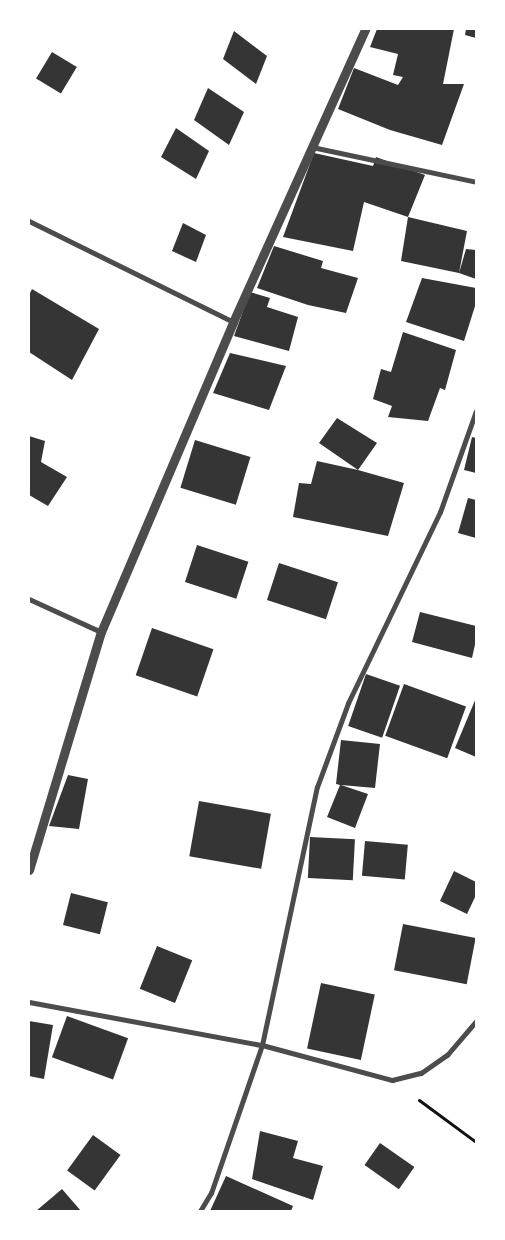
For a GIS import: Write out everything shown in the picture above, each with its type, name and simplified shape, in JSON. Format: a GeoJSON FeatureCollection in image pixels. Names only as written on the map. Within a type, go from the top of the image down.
{"type":"FeatureCollection","features":[{"type":"Feature","properties":{"kind":"street"},"geometry":{"type":"LineString","coordinates":[[29,870],[32,850],[101,632],[233,322],[365,29]]}},
{"type":"Feature","properties":{"kind":"street"},"geometry":{"type":"LineString","coordinates":[[312,147],[476,182]]}},
{"type":"Feature","properties":{"kind":"street"},"geometry":{"type":"LineString","coordinates":[[29,220],[233,322]]}},
{"type":"Feature","properties":{"kind":"street"},"geometry":{"type":"LineString","coordinates":[[200,1211],[211,1193],[262,1045],[317,787],[348,703],[440,512],[476,412]]}},
{"type":"Feature","properties":{"kind":"street"},"geometry":{"type":"LineString","coordinates":[[29,598],[101,632]]}},
{"type":"Feature","properties":{"kind":"street"},"geometry":{"type":"LineString","coordinates":[[29,1002],[262,1045],[392,1080],[421,1073],[447,1055],[476,1021]]}},
{"type":"Feature","properties":{"kind":"path"},"geometry":{"type":"LineString","coordinates":[[392,1080],[476,1142]]}},
{"type":"Feature","properties":{"kind":"building"},"geometry":{"type":"Polygon","coordinates":[[[377,29],[454,29],[443,84],[464,84],[442,145],[390,130],[338,109],[354,68],[398,85],[403,77],[393,75],[398,54],[370,47],[377,29]]]}},
{"type":"Feature","properties":{"kind":"building"},"geometry":{"type":"Polygon","coordinates":[[[466,29],[476,29],[476,38],[465,35],[466,29]]]}},
{"type":"Feature","properties":{"kind":"building"},"geometry":{"type":"Polygon","coordinates":[[[234,31],[267,56],[256,84],[223,59],[234,31]]]}},
{"type":"Feature","properties":{"kind":"building"},"geometry":{"type":"Polygon","coordinates":[[[52,52],[77,67],[61,94],[36,79],[52,52]]]}},
{"type":"Feature","properties":{"kind":"building"},"geometry":{"type":"Polygon","coordinates":[[[208,88],[244,112],[229,145],[194,120],[208,88]]]}},
{"type":"Feature","properties":{"kind":"building"},"geometry":{"type":"Polygon","coordinates":[[[176,128],[209,151],[196,179],[161,157],[176,128]]]}},
{"type":"Feature","properties":{"kind":"building"},"geometry":{"type":"Polygon","coordinates":[[[314,153],[373,166],[376,157],[425,175],[408,217],[364,202],[353,251],[283,237],[314,153]]]}},
{"type":"Feature","properties":{"kind":"building"},"geometry":{"type":"Polygon","coordinates":[[[408,217],[467,231],[459,273],[401,261],[408,217]]]}},
{"type":"Feature","properties":{"kind":"building"},"geometry":{"type":"Polygon","coordinates":[[[183,223],[206,235],[196,262],[172,251],[183,223]]]}},
{"type":"Feature","properties":{"kind":"building"},"geometry":{"type":"Polygon","coordinates":[[[274,246],[323,261],[321,268],[358,278],[346,313],[308,305],[257,288],[274,246]]]}},
{"type":"Feature","properties":{"kind":"building"},"geometry":{"type":"Polygon","coordinates":[[[466,249],[476,250],[476,279],[459,273],[466,249]]]}},
{"type":"Feature","properties":{"kind":"building"},"geometry":{"type":"Polygon","coordinates":[[[422,278],[476,288],[476,303],[464,341],[406,322],[422,278]]]}},
{"type":"Feature","properties":{"kind":"building"},"geometry":{"type":"Polygon","coordinates":[[[32,289],[99,329],[72,380],[29,352],[29,295],[32,289]]]}},
{"type":"Feature","properties":{"kind":"building"},"geometry":{"type":"Polygon","coordinates":[[[250,292],[270,298],[267,307],[298,317],[289,351],[234,336],[250,292]]]}},
{"type":"Feature","properties":{"kind":"building"},"geometry":{"type":"Polygon","coordinates":[[[403,332],[456,350],[445,390],[440,388],[428,421],[388,417],[392,406],[373,399],[381,369],[391,372],[403,332]]]}},
{"type":"Feature","properties":{"kind":"building"},"geometry":{"type":"Polygon","coordinates":[[[230,353],[286,366],[269,410],[213,393],[230,353]]]}},
{"type":"Feature","properties":{"kind":"building"},"geometry":{"type":"Polygon","coordinates":[[[337,418],[377,443],[358,470],[319,443],[337,418]]]}},
{"type":"Feature","properties":{"kind":"building"},"geometry":{"type":"Polygon","coordinates":[[[29,436],[45,441],[41,462],[67,477],[48,506],[29,495],[29,436]]]}},
{"type":"Feature","properties":{"kind":"building"},"geometry":{"type":"Polygon","coordinates":[[[472,437],[476,438],[476,473],[464,470],[472,437]]]}},
{"type":"Feature","properties":{"kind":"building"},"geometry":{"type":"Polygon","coordinates":[[[195,440],[250,457],[236,505],[180,488],[195,440]]]}},
{"type":"Feature","properties":{"kind":"building"},"geometry":{"type":"Polygon","coordinates":[[[317,461],[404,483],[388,536],[293,517],[299,483],[311,484],[317,461]]]}},
{"type":"Feature","properties":{"kind":"building"},"geometry":{"type":"Polygon","coordinates":[[[468,498],[476,500],[476,538],[458,533],[468,498]]]}},
{"type":"Feature","properties":{"kind":"building"},"geometry":{"type":"Polygon","coordinates":[[[197,545],[248,562],[236,599],[185,582],[197,545]]]}},
{"type":"Feature","properties":{"kind":"building"},"geometry":{"type":"Polygon","coordinates":[[[279,563],[338,582],[326,619],[267,600],[279,563]]]}},
{"type":"Feature","properties":{"kind":"building"},"geometry":{"type":"Polygon","coordinates":[[[420,612],[476,626],[476,640],[472,658],[412,642],[420,612]]]}},
{"type":"Feature","properties":{"kind":"building"},"geometry":{"type":"Polygon","coordinates":[[[152,628],[213,649],[197,696],[136,675],[152,628]]]}},
{"type":"Feature","properties":{"kind":"building"},"geometry":{"type":"Polygon","coordinates":[[[366,674],[400,686],[382,738],[348,726],[366,674]]]}},
{"type":"Feature","properties":{"kind":"building"},"geometry":{"type":"Polygon","coordinates":[[[404,684],[466,707],[447,758],[385,736],[404,684]]]}},
{"type":"Feature","properties":{"kind":"building"},"geometry":{"type":"Polygon","coordinates":[[[476,698],[476,757],[455,748],[476,698]]]}},
{"type":"Feature","properties":{"kind":"building"},"geometry":{"type":"Polygon","coordinates":[[[341,740],[380,744],[375,788],[341,785],[368,794],[355,828],[327,817],[340,785],[336,784],[341,740]]]}},
{"type":"Feature","properties":{"kind":"building"},"geometry":{"type":"Polygon","coordinates":[[[68,775],[88,779],[79,829],[49,826],[68,775]]]}},
{"type":"Feature","properties":{"kind":"building"},"geometry":{"type":"Polygon","coordinates":[[[199,801],[271,814],[261,869],[189,856],[199,801]]]}},
{"type":"Feature","properties":{"kind":"building"},"geometry":{"type":"Polygon","coordinates":[[[310,837],[355,839],[353,880],[308,878],[310,837]]]}},
{"type":"Feature","properties":{"kind":"building"},"geometry":{"type":"Polygon","coordinates":[[[365,841],[408,845],[405,880],[362,876],[365,841]]]}},
{"type":"Feature","properties":{"kind":"building"},"geometry":{"type":"Polygon","coordinates":[[[454,871],[476,882],[476,895],[467,914],[440,901],[454,871]]]}},
{"type":"Feature","properties":{"kind":"building"},"geometry":{"type":"Polygon","coordinates":[[[71,893],[108,902],[100,934],[63,925],[71,893]]]}},
{"type":"Feature","properties":{"kind":"building"},"geometry":{"type":"Polygon","coordinates":[[[403,924],[476,938],[467,984],[394,970],[403,924]]]}},
{"type":"Feature","properties":{"kind":"building"},"geometry":{"type":"Polygon","coordinates":[[[157,946],[192,960],[175,1003],[140,989],[157,946]]]}},
{"type":"Feature","properties":{"kind":"building"},"geometry":{"type":"Polygon","coordinates":[[[321,983],[375,994],[361,1060],[307,1049],[321,983]]]}},
{"type":"Feature","properties":{"kind":"building"},"geometry":{"type":"Polygon","coordinates":[[[67,1016],[128,1038],[113,1080],[52,1057],[67,1016]]]}},
{"type":"Feature","properties":{"kind":"building"},"geometry":{"type":"Polygon","coordinates":[[[29,1021],[53,1025],[44,1079],[29,1076],[29,1021]]]}},
{"type":"Feature","properties":{"kind":"building"},"geometry":{"type":"Polygon","coordinates":[[[260,1131],[298,1141],[293,1158],[323,1166],[313,1200],[252,1179],[260,1131]]]}},
{"type":"Feature","properties":{"kind":"building"},"geometry":{"type":"Polygon","coordinates":[[[93,1135],[121,1155],[95,1191],[67,1171],[93,1135]]]}},
{"type":"Feature","properties":{"kind":"building"},"geometry":{"type":"Polygon","coordinates":[[[380,1143],[414,1167],[399,1189],[365,1165],[380,1143]]]}},
{"type":"Feature","properties":{"kind":"building"},"geometry":{"type":"Polygon","coordinates":[[[226,1176],[293,1206],[291,1211],[210,1211],[226,1176]]]}},
{"type":"Feature","properties":{"kind":"building"},"geometry":{"type":"Polygon","coordinates":[[[62,1189],[81,1211],[36,1211],[62,1189]]]}}]}
